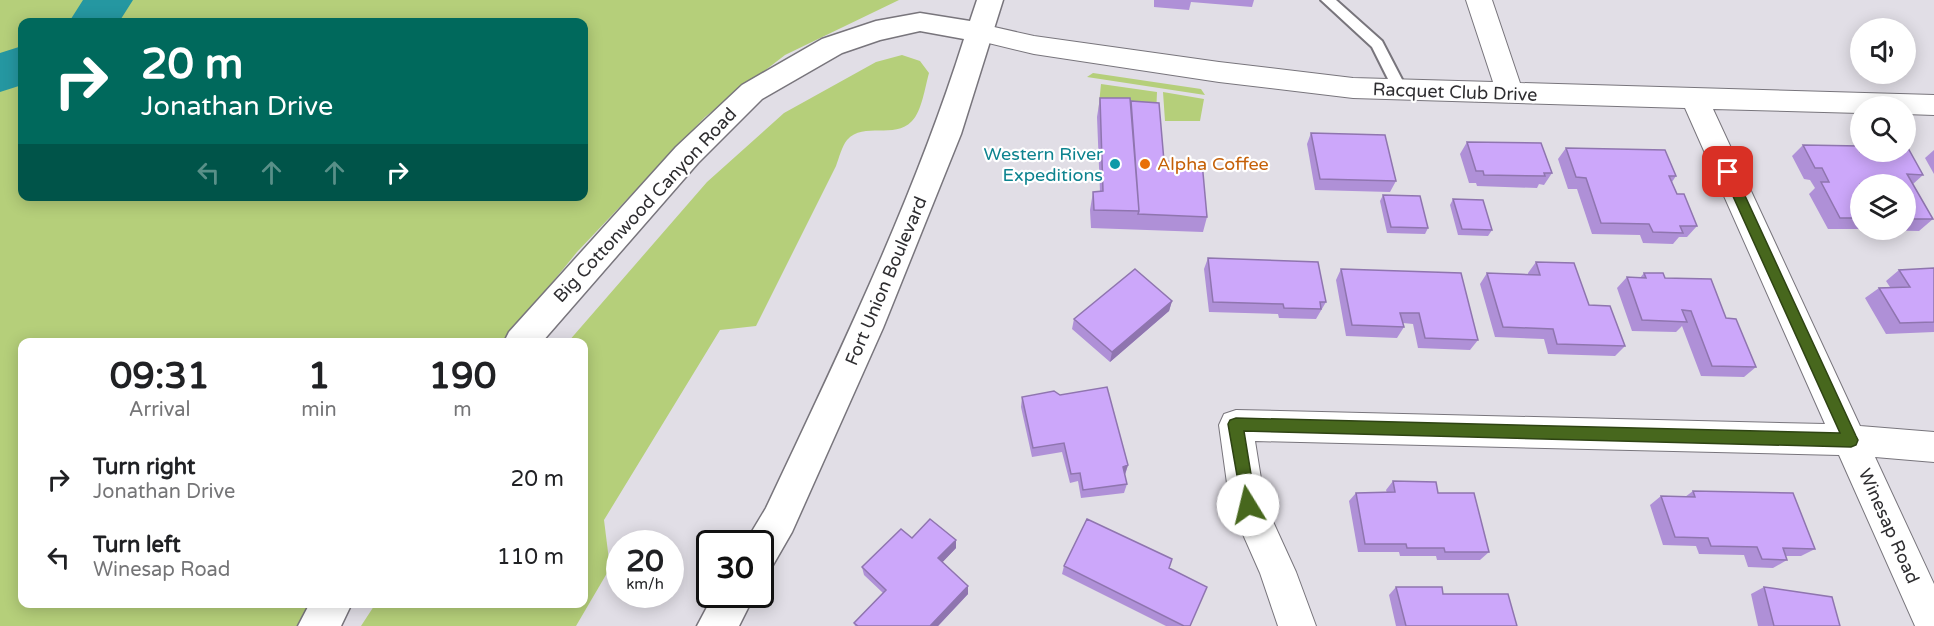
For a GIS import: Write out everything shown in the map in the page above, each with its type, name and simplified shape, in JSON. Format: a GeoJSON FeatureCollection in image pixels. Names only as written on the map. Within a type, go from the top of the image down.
{"type":"FeatureCollection","features":[{"type":"Feature","properties":{"kind":"main road","name":"Fort Union Boulevard"},"geometry":{"type":"LineString","coordinates":[[773,530],[900,256],[953,116],[990,0]]}},
{"type":"Feature","properties":{"kind":"main road","name":"Big Cottonwood Canyon Road"},"geometry":{"type":"LineString","coordinates":[[525,338],[687,155],[752,92],[832,46],[876,31],[920,22],[981,33]]}},
{"type":"Feature","properties":{"kind":"main road"},"geometry":{"type":"LineString","coordinates":[[318,626],[330,608]]}},
{"type":"Feature","properties":{"kind":"main road"},"geometry":{"type":"LineString","coordinates":[[717,626],[728,608]]}},
{"type":"Feature","properties":{"kind":"street"},"geometry":{"type":"LineString","coordinates":[[1479,0],[1510,94]]}},
{"type":"Feature","properties":{"kind":"street","name":"Racquet Club Drive"},"geometry":{"type":"LineString","coordinates":[[981,33],[1047,47],[1290,82],[1401,91],[1934,105]]}},
{"type":"Feature","properties":{"kind":"street","name":"Winesap Road"},"geometry":{"type":"LineString","coordinates":[[1695,99],[1934,626]]}},
{"type":"Feature","properties":{"kind":"street"},"geometry":{"type":"LineString","coordinates":[[1297,626],[1278,572],[1248,505],[1236,424],[1851,440],[1934,447]]}},
{"type":"Feature","properties":{"kind":"lane"},"geometry":{"type":"LineString","coordinates":[[1328,0],[1377,44],[1401,91]]}},
{"type":"Feature","properties":{"kind":"green space"},"geometry":{"type":"Polygon","coordinates":[[[0,0],[899,0],[785,55],[705,117],[577,252],[507,338],[18,338],[18,608],[311,608],[298,626],[0,626],[0,0]]]}},
{"type":"Feature","properties":{"kind":"green space"},"geometry":{"type":"Polygon","coordinates":[[[902,55],[920,61],[929,73],[921,105],[912,121],[897,129],[862,132],[847,140],[756,326],[720,330],[604,520],[606,575],[588,606],[588,338],[571,338],[707,182],[784,113],[876,62],[902,55]]]}},
{"type":"Feature","properties":{"kind":"green space"},"geometry":{"type":"Polygon","coordinates":[[[1093,73],[1201,89],[1205,95],[1087,77],[1093,73]]]}},
{"type":"Feature","properties":{"kind":"green space"},"geometry":{"type":"Polygon","coordinates":[[[1101,84],[1157,92],[1156,116],[1098,114],[1101,84]]]}},
{"type":"Feature","properties":{"kind":"green space"},"geometry":{"type":"Polygon","coordinates":[[[1163,92],[1204,99],[1200,121],[1165,121],[1163,92]]]}},
{"type":"Feature","properties":{"kind":"green space"},"geometry":{"type":"Polygon","coordinates":[[[373,608],[587,608],[576,626],[361,626],[373,608]]]}},
{"type":"Feature","properties":{"kind":"building","name":"Western River Expeditions"},"geometry":{"type":"Polygon","coordinates":[[[1100,98],[1130,98],[1139,211],[1094,210],[1093,192],[1103,191],[1100,98]]]}},
{"type":"Feature","properties":{"kind":"building","name":"Alpha Coffee"},"geometry":{"type":"Polygon","coordinates":[[[1131,101],[1159,103],[1164,161],[1202,162],[1207,217],[1138,214],[1131,101]]]}},
{"type":"Feature","properties":{"kind":"building"},"geometry":{"type":"Polygon","coordinates":[[[1311,133],[1385,135],[1396,181],[1320,179],[1311,133]]]}},
{"type":"Feature","properties":{"kind":"building"},"geometry":{"type":"Polygon","coordinates":[[[1467,142],[1541,143],[1552,173],[1544,173],[1545,176],[1484,175],[1483,171],[1476,171],[1467,142]]]}},
{"type":"Feature","properties":{"kind":"building"},"geometry":{"type":"Polygon","coordinates":[[[1803,145],[1850,146],[1850,162],[1916,162],[1923,175],[1850,174],[1850,218],[1840,218],[1821,182],[1829,182],[1822,168],[1815,168],[1803,145]]]}},
{"type":"Feature","properties":{"kind":"building"},"geometry":{"type":"Polygon","coordinates":[[[1566,148],[1665,150],[1676,176],[1669,176],[1677,194],[1684,194],[1697,226],[1680,226],[1683,233],[1653,232],[1649,224],[1601,223],[1586,178],[1576,177],[1566,148]]]}},
{"type":"Feature","properties":{"kind":"building"},"geometry":{"type":"Polygon","coordinates":[[[1916,190],[1933,219],[1916,219],[1916,190]]]}},
{"type":"Feature","properties":{"kind":"building"},"geometry":{"type":"Polygon","coordinates":[[[1383,195],[1420,196],[1428,228],[1391,227],[1383,195]]]}},
{"type":"Feature","properties":{"kind":"building"},"geometry":{"type":"Polygon","coordinates":[[[1453,199],[1483,200],[1492,230],[1462,229],[1453,199]]]}},
{"type":"Feature","properties":{"kind":"building"},"geometry":{"type":"Polygon","coordinates":[[[1208,258],[1318,262],[1326,302],[1320,302],[1321,309],[1284,308],[1283,304],[1213,302],[1208,258]]]}},
{"type":"Feature","properties":{"kind":"building"},"geometry":{"type":"Polygon","coordinates":[[[1536,262],[1574,263],[1589,305],[1610,306],[1625,346],[1557,344],[1553,329],[1503,327],[1487,273],[1540,275],[1536,262]]]}},
{"type":"Feature","properties":{"kind":"building"},"geometry":{"type":"Polygon","coordinates":[[[1934,268],[1934,322],[1900,323],[1879,288],[1910,287],[1899,270],[1934,268]]]}},
{"type":"Feature","properties":{"kind":"building"},"geometry":{"type":"Polygon","coordinates":[[[1135,269],[1172,301],[1112,352],[1074,319],[1135,269]]]}},
{"type":"Feature","properties":{"kind":"building"},"geometry":{"type":"Polygon","coordinates":[[[1341,269],[1461,273],[1478,340],[1425,338],[1419,313],[1400,313],[1404,327],[1352,325],[1341,269]]]}},
{"type":"Feature","properties":{"kind":"building"},"geometry":{"type":"Polygon","coordinates":[[[1644,273],[1663,273],[1665,278],[1711,279],[1726,318],[1736,319],[1756,367],[1712,366],[1691,311],[1682,310],[1687,322],[1642,320],[1627,277],[1646,278],[1644,273]]]}},
{"type":"Feature","properties":{"kind":"building"},"geometry":{"type":"Polygon","coordinates":[[[1107,387],[1128,465],[1123,467],[1127,484],[1083,490],[1080,473],[1071,474],[1064,443],[1033,448],[1022,397],[1054,391],[1060,395],[1107,387]]]}},
{"type":"Feature","properties":{"kind":"building"},"geometry":{"type":"Polygon","coordinates":[[[1393,481],[1436,482],[1438,493],[1474,493],[1489,552],[1445,552],[1444,548],[1407,548],[1406,544],[1365,544],[1356,493],[1395,492],[1393,481]]]}},
{"type":"Feature","properties":{"kind":"building"},"geometry":{"type":"Polygon","coordinates":[[[1693,491],[1793,493],[1815,549],[1783,548],[1787,560],[1762,559],[1757,547],[1711,546],[1708,538],[1675,537],[1661,496],[1695,497],[1693,491]]]}},
{"type":"Feature","properties":{"kind":"building"},"geometry":{"type":"Polygon","coordinates":[[[930,519],[956,540],[938,558],[968,586],[930,626],[858,626],[854,623],[886,590],[862,567],[901,529],[912,538],[930,519]]]}},
{"type":"Feature","properties":{"kind":"building"},"geometry":{"type":"Polygon","coordinates":[[[1087,519],[1172,559],[1169,568],[1207,587],[1190,626],[1184,626],[1064,566],[1087,519]]]}},
{"type":"Feature","properties":{"kind":"building"},"geometry":{"type":"Polygon","coordinates":[[[1396,587],[1442,587],[1443,594],[1508,594],[1517,626],[1406,626],[1396,587]]]}},
{"type":"Feature","properties":{"kind":"building"},"geometry":{"type":"Polygon","coordinates":[[[1764,587],[1832,597],[1840,626],[1774,626],[1764,587]]]}},
{"type":"Feature","properties":{"kind":"waterway"},"geometry":{"type":"LineString","coordinates":[[96,18],[109,0]]}},
{"type":"Feature","properties":{"kind":"waterway"},"geometry":{"type":"LineString","coordinates":[[0,74],[18,66]]}},
{"type":"Feature","properties":{"kind":"place","name":"Western River Expeditions"},"geometry":{"type":"Point","coordinates":[1115,164]}},
{"type":"Feature","properties":{"kind":"place","name":"Alpha Coffee"},"geometry":{"type":"Point","coordinates":[1145,164]}},
{"type":"Feature","properties":{"kind":"route"},"geometry":{"type":"LineString","coordinates":[[1248,505],[1236,424],[1851,440],[1728,172]]}}]}
